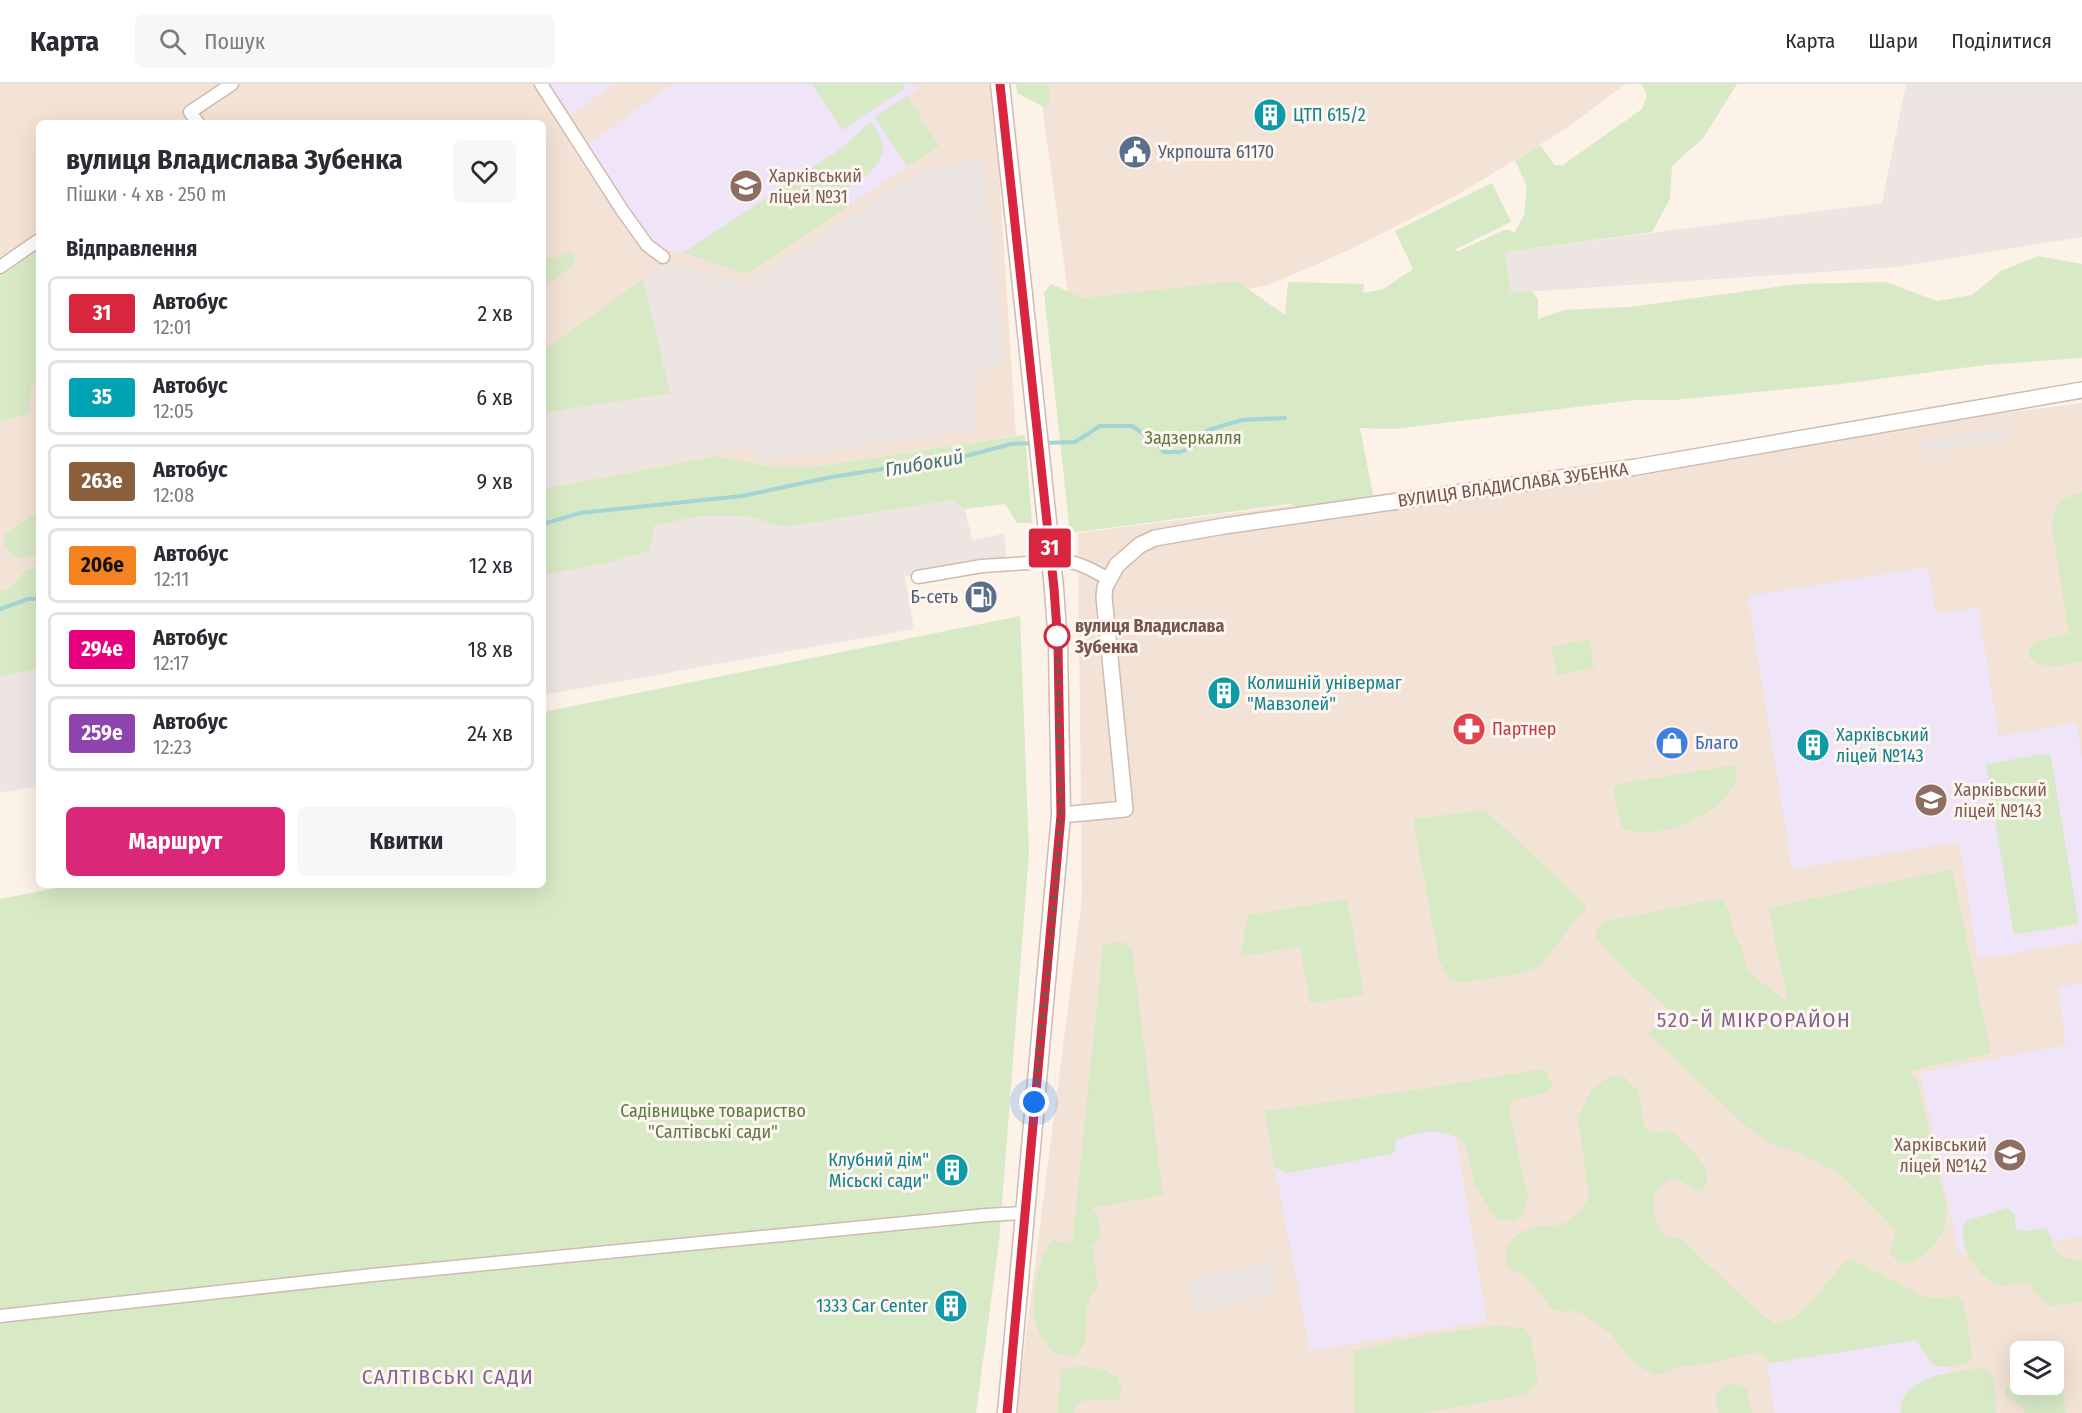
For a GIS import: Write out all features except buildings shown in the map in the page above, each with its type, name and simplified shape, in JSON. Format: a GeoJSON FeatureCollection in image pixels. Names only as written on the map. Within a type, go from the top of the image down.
{"type":"FeatureCollection","features":[{"type":"Feature","properties":{"kind":"main road"},"geometry":{"type":"LineString","coordinates":[[1000,84],[1054,588],[1058,645],[1061,815],[1006,1413]]}},
{"type":"Feature","properties":{"kind":"street"},"geometry":{"type":"LineString","coordinates":[[196,120],[190,112],[232,84]]}},
{"type":"Feature","properties":{"kind":"street"},"geometry":{"type":"LineString","coordinates":[[541,84],[621,210],[646,245],[663,257]]}},
{"type":"Feature","properties":{"kind":"street"},"geometry":{"type":"LineString","coordinates":[[0,267],[36,242]]}},
{"type":"Feature","properties":{"kind":"street","name":"ВУЛИЦЯ ВЛАДИСЛАВА ЗУБЕНКА"},"geometry":{"type":"LineString","coordinates":[[1061,815],[1125,809],[1104,608],[1106,587],[1117,565],[1128,554],[1155,538],[1636,467],[2082,390]]}},
{"type":"Feature","properties":{"kind":"street"},"geometry":{"type":"LineString","coordinates":[[918,577],[982,566],[1060,561],[1088,568],[1109,579]]}},
{"type":"Feature","properties":{"kind":"street"},"geometry":{"type":"LineString","coordinates":[[0,1317],[373,1275],[1023,1213]]}},
{"type":"Feature","properties":{"kind":"shaded area"},"geometry":{"type":"Polygon","coordinates":[[[0,84],[989,84],[997,142],[1016,436],[812,467],[771,467],[718,456],[546,488],[546,120],[36,120],[36,568],[25,570],[7,589],[0,591],[0,84]]]}},
{"type":"Feature","properties":{"kind":"shaded area"},"geometry":{"type":"Polygon","coordinates":[[[550,84],[615,84],[571,115],[550,84]]]}},
{"type":"Feature","properties":{"kind":"shaded area","name":"Харківський ліцей №31"},"geometry":{"type":"Polygon","coordinates":[[[673,84],[913,84],[917,90],[907,96],[939,146],[746,274],[655,245],[585,146],[673,84]]]}},
{"type":"Feature","properties":{"kind":"shaded area"},"geometry":{"type":"Polygon","coordinates":[[[1039,84],[1625,84],[1567,128],[1459,194],[1351,249],[1269,285],[1177,303],[1071,314],[1039,84]]]}},
{"type":"Feature","properties":{"kind":"shaded area"},"geometry":{"type":"Polygon","coordinates":[[[1906,84],[2082,84],[2082,237],[1896,267],[1511,293],[1505,252],[1882,203],[1906,84]]]}},
{"type":"Feature","properties":{"kind":"shaded area"},"geometry":{"type":"Polygon","coordinates":[[[980,159],[985,167],[1005,362],[975,372],[977,429],[758,461],[753,446],[546,487],[546,413],[670,393],[643,279],[669,262],[745,284],[921,171],[980,159]]]}},
{"type":"Feature","properties":{"kind":"shaded area","name":"520-Й МІКРОРАЙОН"},"geometry":{"type":"Polygon","coordinates":[[[2082,403],[2082,1413],[1016,1413],[1082,898],[1078,533],[2082,403]]]}},
{"type":"Feature","properties":{"kind":"shaded area"},"geometry":{"type":"Polygon","coordinates":[[[2008,428],[2010,440],[1924,452],[1922,439],[2008,428]]]}},
{"type":"Feature","properties":{"kind":"shaded area"},"geometry":{"type":"Polygon","coordinates":[[[955,500],[965,509],[972,540],[1004,534],[1007,560],[905,577],[914,629],[546,694],[546,574],[607,563],[650,551],[654,526],[700,516],[744,516],[785,527],[955,500]]]}},
{"type":"Feature","properties":{"kind":"shaded area","name":"Харківьский ліцей №143"},"geometry":{"type":"Polygon","coordinates":[[[1928,567],[1936,614],[1978,607],[1999,736],[2076,723],[2082,758],[2082,942],[1978,959],[1959,842],[1792,869],[1748,596],[1928,567]]]}},
{"type":"Feature","properties":{"kind":"shaded area"},"geometry":{"type":"Polygon","coordinates":[[[36,670],[36,787],[0,793],[0,677],[36,670]]]}},
{"type":"Feature","properties":{"kind":"shaded area","name":"Харківський ліцей №142"},"geometry":{"type":"Polygon","coordinates":[[[2082,983],[2082,1237],[1959,1254],[1920,1073],[2066,1045],[2058,987],[2082,983]]]}},
{"type":"Feature","properties":{"kind":"shaded area"},"geometry":{"type":"Polygon","coordinates":[[[1447,1085],[1487,1321],[1310,1351],[1264,1111],[1447,1085]]]}},
{"type":"Feature","properties":{"kind":"shaded area"},"geometry":{"type":"Polygon","coordinates":[[[1270,1260],[1278,1292],[1196,1313],[1188,1281],[1270,1260]]]}},
{"type":"Feature","properties":{"kind":"shaded area"},"geometry":{"type":"Polygon","coordinates":[[[1944,1335],[1957,1413],[1775,1413],[1767,1364],[1944,1335]]]}},
{"type":"Feature","properties":{"kind":"green space"},"geometry":{"type":"Polygon","coordinates":[[[812,84],[902,84],[905,88],[842,130],[812,84]]]}},
{"type":"Feature","properties":{"kind":"green space"},"geometry":{"type":"Polygon","coordinates":[[[1016,84],[1048,84],[1050,102],[1046,108],[1017,93],[1016,84]]]}},
{"type":"Feature","properties":{"kind":"green space","name":"Задзеркалля"},"geometry":{"type":"Polygon","coordinates":[[[1642,84],[1737,84],[1704,137],[1672,166],[1670,199],[1652,232],[1505,252],[1511,292],[1532,291],[1538,299],[1538,319],[1564,310],[1629,307],[1799,284],[1886,282],[1937,301],[1972,295],[2001,271],[2038,256],[2082,264],[2082,358],[1985,365],[1841,384],[1674,400],[1635,400],[1394,429],[1360,428],[1375,505],[1312,514],[1290,504],[1070,533],[1044,293],[1051,284],[1083,298],[1237,281],[1285,315],[1288,282],[1364,284],[1363,293],[1383,289],[1413,269],[1395,231],[1492,183],[1511,222],[1454,250],[1459,251],[1504,230],[1514,233],[1524,215],[1527,187],[1515,160],[1540,145],[1555,165],[1563,165],[1642,109],[1647,96],[1642,84]]]}},
{"type":"Feature","properties":{"kind":"green space"},"geometry":{"type":"Polygon","coordinates":[[[907,96],[939,146],[907,167],[875,117],[907,96]]]}},
{"type":"Feature","properties":{"kind":"green space"},"geometry":{"type":"Polygon","coordinates":[[[871,121],[879,134],[882,152],[876,166],[870,172],[842,192],[851,205],[746,274],[683,253],[842,148],[871,121]]]}},
{"type":"Feature","properties":{"kind":"green space"},"geometry":{"type":"Polygon","coordinates":[[[571,250],[576,259],[573,266],[546,285],[546,258],[555,258],[571,250]]]}},
{"type":"Feature","properties":{"kind":"green space"},"geometry":{"type":"Polygon","coordinates":[[[36,251],[36,383],[31,387],[27,415],[0,422],[0,277],[36,251]]]}},
{"type":"Feature","properties":{"kind":"green space"},"geometry":{"type":"Polygon","coordinates":[[[643,279],[670,393],[546,413],[546,349],[643,279]]]}},
{"type":"Feature","properties":{"kind":"green space"},"geometry":{"type":"Polygon","coordinates":[[[1025,435],[1032,523],[1017,523],[1005,504],[965,509],[954,500],[785,527],[744,516],[700,516],[654,526],[650,551],[607,563],[546,574],[546,488],[718,456],[771,467],[812,467],[1025,435]]]}},
{"type":"Feature","properties":{"kind":"green space"},"geometry":{"type":"Polygon","coordinates":[[[2082,492],[2082,662],[2061,665],[2040,664],[2028,656],[2030,647],[2036,642],[2069,633],[2052,528],[2054,511],[2060,500],[2082,492]]]}},
{"type":"Feature","properties":{"kind":"green space"},"geometry":{"type":"Polygon","coordinates":[[[36,513],[36,556],[17,559],[5,547],[4,534],[36,513]]]}},
{"type":"Feature","properties":{"kind":"green space"},"geometry":{"type":"Polygon","coordinates":[[[36,568],[36,670],[0,677],[0,591],[8,589],[25,570],[36,568]]]}},
{"type":"Feature","properties":{"kind":"green space","name":"Садівницьке товариство \"Салтівські сади\""},"geometry":{"type":"Polygon","coordinates":[[[1020,616],[1029,852],[999,1242],[976,1413],[0,1413],[0,899],[57,888],[546,888],[546,711],[1020,616]]]}},
{"type":"Feature","properties":{"kind":"green space"},"geometry":{"type":"Polygon","coordinates":[[[1589,639],[1594,668],[1557,675],[1551,647],[1589,639]]]}},
{"type":"Feature","properties":{"kind":"green space"},"geometry":{"type":"Polygon","coordinates":[[[2050,753],[2079,924],[2014,935],[1986,764],[2050,753]]]}},
{"type":"Feature","properties":{"kind":"green space"},"geometry":{"type":"Polygon","coordinates":[[[1735,765],[1736,783],[1721,802],[1698,818],[1658,831],[1633,831],[1622,827],[1613,789],[1618,784],[1735,765]]]}},
{"type":"Feature","properties":{"kind":"green space"},"geometry":{"type":"Polygon","coordinates":[[[1485,810],[1587,906],[1539,967],[1523,973],[1459,983],[1449,979],[1439,960],[1413,819],[1485,810]]]}},
{"type":"Feature","properties":{"kind":"green space"},"geometry":{"type":"Polygon","coordinates":[[[1952,869],[1991,1053],[1908,1071],[1918,1082],[1947,1210],[1944,1229],[1934,1245],[1919,1259],[1911,1263],[1903,1263],[1895,1259],[1889,1250],[1895,1238],[1894,1228],[1839,1173],[1793,1150],[1775,1146],[1749,1129],[1648,1034],[1670,1010],[1626,971],[1596,938],[1597,928],[1604,922],[1722,898],[1729,912],[1748,972],[1788,1002],[1768,908],[1952,869]]]}},
{"type":"Feature","properties":{"kind":"green space"},"geometry":{"type":"Polygon","coordinates":[[[1347,899],[1364,995],[1310,1003],[1300,946],[1240,957],[1248,915],[1347,899]]]}},
{"type":"Feature","properties":{"kind":"green space"},"geometry":{"type":"Polygon","coordinates":[[[1116,942],[1126,943],[1132,949],[1163,1195],[1093,1208],[1101,1229],[1101,1237],[1092,1244],[1098,1287],[1088,1305],[1085,1339],[1082,1347],[1076,1356],[1064,1355],[1053,1351],[1039,1333],[1033,1315],[1034,1293],[1041,1262],[1049,1245],[1054,1240],[1072,1244],[1103,945],[1116,942]]]}},
{"type":"Feature","properties":{"kind":"green space"},"geometry":{"type":"Polygon","coordinates":[[[1541,1069],[1546,1071],[1553,1087],[1540,1094],[1511,1100],[1509,1108],[1528,1199],[1524,1214],[1512,1221],[1495,1219],[1475,1186],[1465,1142],[1447,1134],[1430,1131],[1395,1140],[1395,1151],[1391,1154],[1289,1173],[1275,1168],[1264,1111],[1541,1069]]]}},
{"type":"Feature","properties":{"kind":"green space"},"geometry":{"type":"Polygon","coordinates":[[[1609,1076],[1625,1077],[1638,1091],[1645,1128],[1654,1133],[1672,1131],[1696,1156],[1705,1170],[1707,1185],[1699,1191],[1675,1178],[1657,1190],[1653,1205],[1655,1218],[1662,1233],[1668,1237],[1680,1238],[1760,1313],[1776,1324],[1795,1318],[1820,1293],[1824,1285],[1849,1258],[1925,1297],[1938,1299],[1957,1295],[1963,1302],[1966,1314],[1972,1355],[1968,1363],[1935,1365],[1915,1340],[1772,1363],[1755,1352],[1707,1364],[1683,1366],[1655,1375],[1636,1363],[1610,1334],[1581,1313],[1552,1309],[1526,1276],[1510,1270],[1506,1255],[1507,1249],[1509,1243],[1518,1234],[1536,1227],[1558,1225],[1570,1220],[1589,1198],[1578,1118],[1591,1091],[1609,1076]]]}},
{"type":"Feature","properties":{"kind":"green space"},"geometry":{"type":"Polygon","coordinates":[[[2007,1208],[2014,1214],[2016,1229],[2025,1231],[2045,1228],[2058,1253],[2069,1259],[2082,1261],[2082,1302],[2051,1306],[2037,1296],[2029,1282],[2000,1285],[1992,1282],[1976,1268],[1970,1259],[1963,1238],[1966,1221],[2007,1208]]]}},
{"type":"Feature","properties":{"kind":"green space"},"geometry":{"type":"Polygon","coordinates":[[[1499,1326],[1525,1328],[1531,1338],[1538,1379],[1531,1391],[1520,1396],[1422,1413],[1356,1413],[1354,1410],[1353,1351],[1432,1334],[1499,1326]]]}},
{"type":"Feature","properties":{"kind":"green space"},"geometry":{"type":"Polygon","coordinates":[[[1082,1366],[1105,1370],[1117,1377],[1123,1392],[1116,1401],[1078,1402],[1074,1413],[1057,1413],[1061,1370],[1082,1366]]]}},
{"type":"Feature","properties":{"kind":"green space"},"geometry":{"type":"Polygon","coordinates":[[[1984,1367],[1994,1383],[1996,1413],[1901,1413],[1903,1400],[1909,1390],[1919,1383],[1945,1374],[1984,1367]]]}},
{"type":"Feature","properties":{"kind":"green space"},"geometry":{"type":"Polygon","coordinates":[[[1728,1384],[1747,1388],[1752,1413],[1719,1413],[1715,1400],[1718,1391],[1728,1384]]]}},
{"type":"Feature","properties":{"kind":"green space"},"geometry":{"type":"Polygon","coordinates":[[[2010,1386],[2010,1395],[2063,1395],[2066,1413],[2024,1413],[2025,1411],[2016,1402],[2006,1397],[2005,1388],[2010,1386]]]}},
{"type":"Feature","properties":{"kind":"waterway","name":"Глибокий"},"geometry":{"type":"LineString","coordinates":[[1043,443],[1075,442],[1100,426],[1132,426],[1154,441],[1164,452],[1180,452],[1193,447],[1208,430],[1242,420],[1285,418]]}},
{"type":"Feature","properties":{"kind":"waterway","name":"Глибокий"},"geometry":{"type":"LineString","coordinates":[[546,523],[580,513],[742,496],[832,477],[966,456],[1011,444],[1032,443]]}},
{"type":"Feature","properties":{"kind":"waterway","name":"Глибокий"},"geometry":{"type":"LineString","coordinates":[[0,609],[28,599],[36,599]]}},
{"type":"Feature","properties":{"kind":"bus line","name":"31"},"geometry":{"type":"LineString","coordinates":[[1000,84],[1054,588],[1060,705],[1061,815],[1051,942],[1031,1125],[1007,1413]]}},
{"type":"Feature","properties":{"kind":"place","name":"ЦТП 615/2"},"geometry":{"type":"Point","coordinates":[1270,115]}},
{"type":"Feature","properties":{"kind":"place","name":"Укрпошта 61170"},"geometry":{"type":"Point","coordinates":[1135,152]}},
{"type":"Feature","properties":{"kind":"place","name":"Харківський ліцей №31"},"geometry":{"type":"Point","coordinates":[746,186]}},
{"type":"Feature","properties":{"kind":"place","name":"Б-сеть"},"geometry":{"type":"Point","coordinates":[981,597]}},
{"type":"Feature","properties":{"kind":"place","name":"вулиця Владислава Зубенка"},"geometry":{"type":"Point","coordinates":[1057,636]}},
{"type":"Feature","properties":{"kind":"place","name":"Колишній універмаг \"Мавзолей\""},"geometry":{"type":"Point","coordinates":[1224,693]}},
{"type":"Feature","properties":{"kind":"place","name":"Партнер"},"geometry":{"type":"Point","coordinates":[1469,729]}},
{"type":"Feature","properties":{"kind":"place","name":"Благо"},"geometry":{"type":"Point","coordinates":[1672,743]}},
{"type":"Feature","properties":{"kind":"place","name":"Харківський ліцей №143"},"geometry":{"type":"Point","coordinates":[1813,745]}},
{"type":"Feature","properties":{"kind":"place","name":"Харківьский ліцей №143"},"geometry":{"type":"Point","coordinates":[1931,800]}},
{"type":"Feature","properties":{"kind":"place","name":"Харківський ліцей №142"},"geometry":{"type":"Point","coordinates":[2010,1155]}},
{"type":"Feature","properties":{"kind":"place","name":"Клубний дім\" Місьскі сади\""},"geometry":{"type":"Point","coordinates":[952,1170]}},
{"type":"Feature","properties":{"kind":"place","name":"1333 Car Center"},"geometry":{"type":"Point","coordinates":[951,1306]}},
{"type":"Feature","properties":{"kind":"district","name":"520-Й МІКРОРАЙОН"},"geometry":{"type":"Point","coordinates":[1754,1020]}},
{"type":"Feature","properties":{"kind":"district","name":"САЛТІВСЬКІ САДИ"},"geometry":{"type":"Point","coordinates":[448,1377]}},
{"type":"Feature","properties":{"kind":"route"},"geometry":{"type":"LineString","coordinates":[[1034,1102],[1051,942],[1061,815],[1057,636]]}}]}
